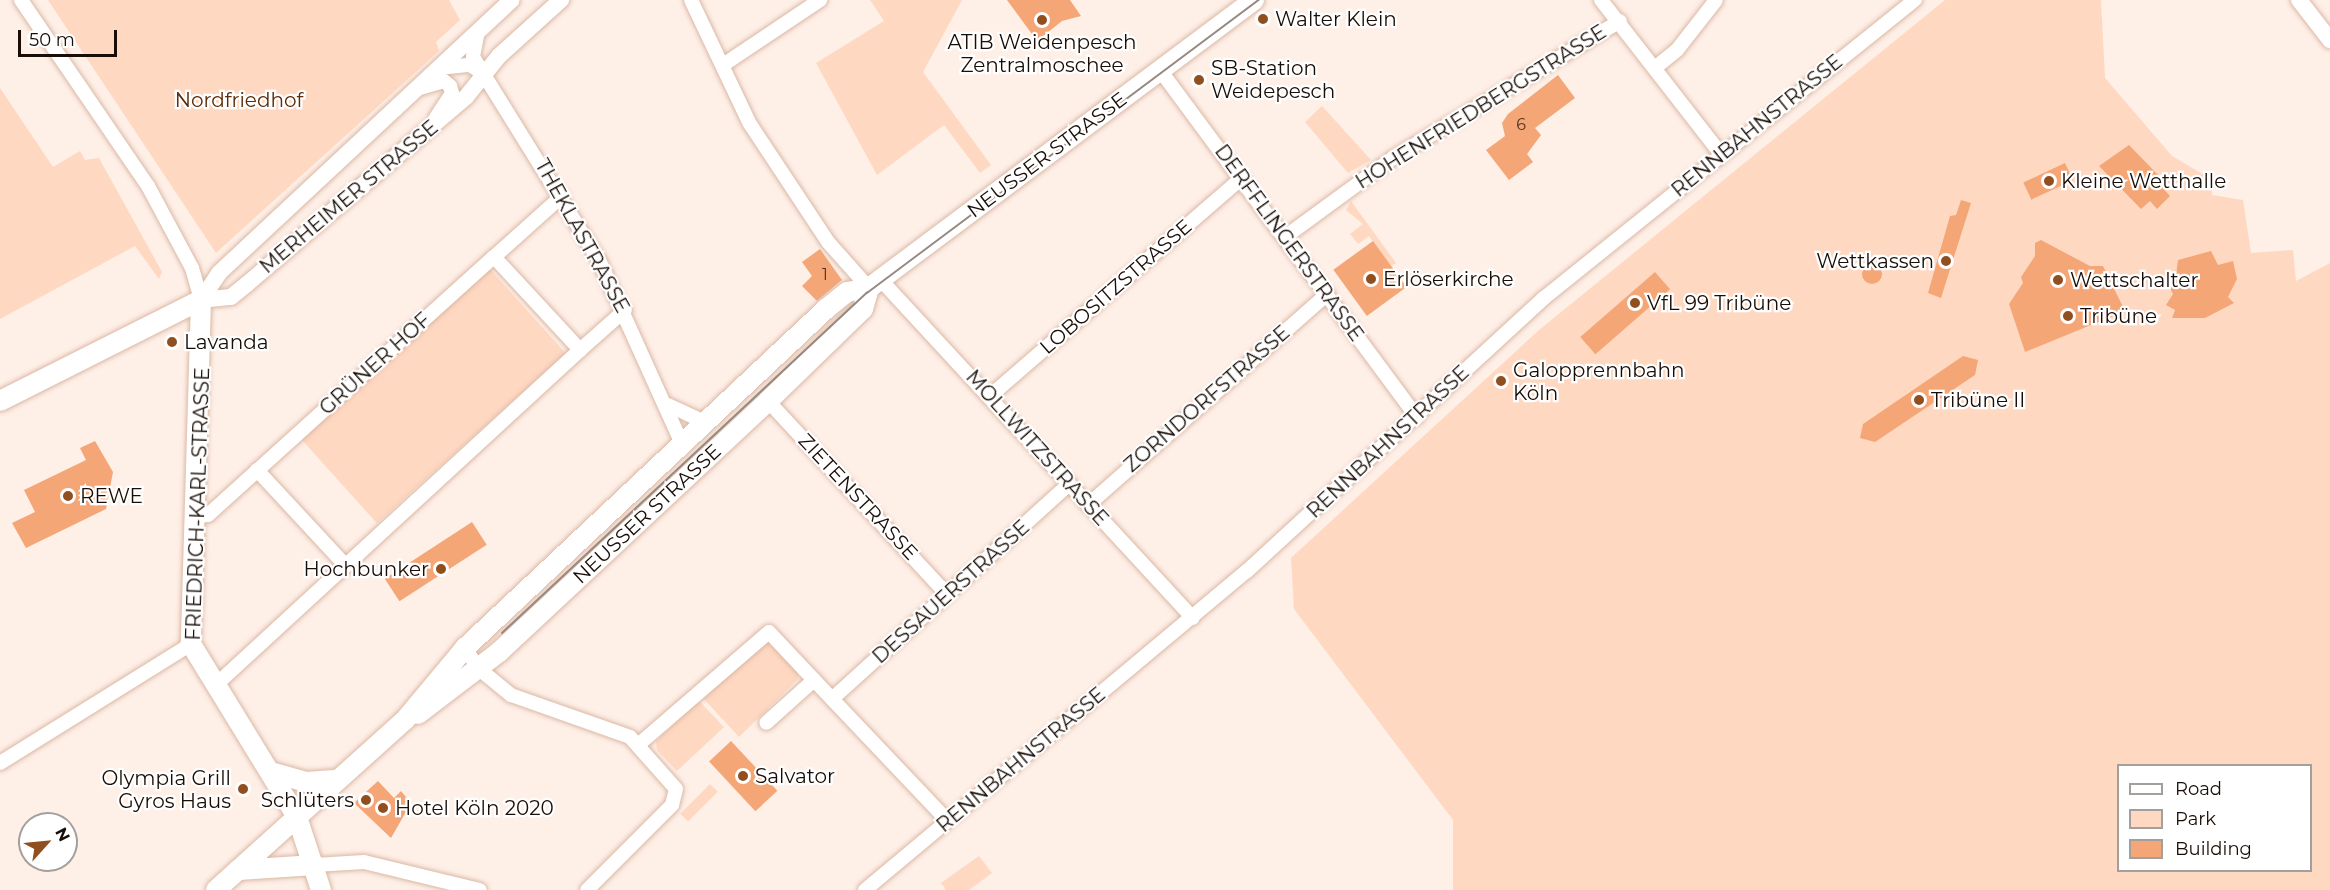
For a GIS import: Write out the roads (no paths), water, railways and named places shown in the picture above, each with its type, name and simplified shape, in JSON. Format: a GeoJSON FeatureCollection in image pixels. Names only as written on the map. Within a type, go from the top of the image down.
{"type":"FeatureCollection","features":[{"type":"Feature","properties":{"kind":"main road","name":"NEUSSER STRASSE"},"geometry":{"type":"LineString","coordinates":[[216,890],[405,720],[465,648],[826,309],[847,292],[874,283],[1254,0]]}},
{"type":"Feature","properties":{"kind":"main road","name":"NEUSSER STRASSE"},"geometry":{"type":"LineString","coordinates":[[405,720],[424,712],[478,668],[768,401],[863,309],[874,283]]}},
{"type":"Feature","properties":{"kind":"main road","name":"MERHEIMER STRASSE"},"geometry":{"type":"LineString","coordinates":[[0,401],[201,300]]}},
{"type":"Feature","properties":{"kind":"main road","name":"FRIEDRICH-KARL-STRASSE"},"geometry":{"type":"LineString","coordinates":[[201,300],[198,516],[191,644],[297,817],[315,865],[321,890]]}},
{"type":"Feature","properties":{"kind":"main road"},"geometry":{"type":"LineString","coordinates":[[271,772],[306,782],[338,780]]}},
{"type":"Feature","properties":{"kind":"main road"},"geometry":{"type":"LineString","coordinates":[[238,870],[315,865]]}},
{"type":"Feature","properties":{"kind":"street"},"geometry":{"type":"LineString","coordinates":[[21,0],[148,186],[192,268],[201,300]]}},
{"type":"Feature","properties":{"kind":"street","name":"MERHEIMER STRASSE"},"geometry":{"type":"LineString","coordinates":[[201,300],[219,273],[512,0]]}},
{"type":"Feature","properties":{"kind":"street","name":"MERHEIMER STRASSE"},"geometry":{"type":"LineString","coordinates":[[201,300],[231,297],[428,130],[561,0]]}},
{"type":"Feature","properties":{"kind":"street","name":"MOLLWITZSTRASSE"},"geometry":{"type":"LineString","coordinates":[[691,0],[723,65],[729,87],[778,168],[828,242],[874,283],[990,396],[1193,618]]}},
{"type":"Feature","properties":{"kind":"street"},"geometry":{"type":"LineString","coordinates":[[723,65],[820,0]]}},
{"type":"Feature","properties":{"kind":"street"},"geometry":{"type":"LineString","coordinates":[[1601,0],[1656,66],[1721,154]]}},
{"type":"Feature","properties":{"kind":"street"},"geometry":{"type":"LineString","coordinates":[[1656,66],[1677,50],[1716,0]]}},
{"type":"Feature","properties":{"kind":"street","name":"RENNBAHNSTRASSE"},"geometry":{"type":"LineString","coordinates":[[865,890],[946,819],[1193,618],[1417,417],[1544,298],[1915,0]]}},
{"type":"Feature","properties":{"kind":"street"},"geometry":{"type":"LineString","coordinates":[[2299,0],[2330,40]]}},
{"type":"Feature","properties":{"kind":"street","name":"HOHENFRIEDBERGSTRASSE"},"geometry":{"type":"LineString","coordinates":[[1285,237],[1393,158],[1620,21]]}},
{"type":"Feature","properties":{"kind":"street"},"geometry":{"type":"LineString","coordinates":[[479,30],[473,57],[485,74]]}},
{"type":"Feature","properties":{"kind":"street"},"geometry":{"type":"LineString","coordinates":[[439,68],[470,65],[485,74]]}},
{"type":"Feature","properties":{"kind":"street","name":"DERFFLINGERSTRASSE"},"geometry":{"type":"LineString","coordinates":[[1160,70],[1417,417]]}},
{"type":"Feature","properties":{"kind":"street","name":"THEKLASTRASSE"},"geometry":{"type":"LineString","coordinates":[[485,74],[562,196],[625,310],[668,405],[682,444]]}},
{"type":"Feature","properties":{"kind":"street"},"geometry":{"type":"LineString","coordinates":[[416,90],[435,81],[450,86],[452,93],[428,130]]}},
{"type":"Feature","properties":{"kind":"street","name":"LOBOSITZSTRASSE"},"geometry":{"type":"LineString","coordinates":[[990,396],[1242,178]]}},
{"type":"Feature","properties":{"kind":"street","name":"GRÜNER HOF"},"geometry":{"type":"LineString","coordinates":[[198,516],[208,515],[562,196]]}},
{"type":"Feature","properties":{"kind":"street"},"geometry":{"type":"LineString","coordinates":[[494,257],[580,350]]}},
{"type":"Feature","properties":{"kind":"street","name":"ZORNDORFSTRASSE"},"geometry":{"type":"LineString","coordinates":[[1088,505],[1326,294]]}},
{"type":"Feature","properties":{"kind":"street"},"geometry":{"type":"LineString","coordinates":[[215,686],[625,310]]}},
{"type":"Feature","properties":{"kind":"street","name":"ZIETENSTRASSE"},"geometry":{"type":"LineString","coordinates":[[768,401],[947,594]]}},
{"type":"Feature","properties":{"kind":"street"},"geometry":{"type":"LineString","coordinates":[[668,405],[704,422]]}},
{"type":"Feature","properties":{"kind":"street"},"geometry":{"type":"LineString","coordinates":[[257,470],[346,566]]}},
{"type":"Feature","properties":{"kind":"street","name":"DESSAUERSTRASSE"},"geometry":{"type":"LineString","coordinates":[[832,699],[1069,484]]}},
{"type":"Feature","properties":{"kind":"street"},"geometry":{"type":"LineString","coordinates":[[638,745],[763,632],[769,632],[946,819]]}},
{"type":"Feature","properties":{"kind":"street"},"geometry":{"type":"LineString","coordinates":[[0,763],[191,644]]}},
{"type":"Feature","properties":{"kind":"street"},"geometry":{"type":"LineString","coordinates":[[465,648],[478,668],[510,694],[581,724],[623,734],[638,745],[673,784],[675,800],[587,890]]}},
{"type":"Feature","properties":{"kind":"street"},"geometry":{"type":"LineString","coordinates":[[766,723],[814,680]]}},
{"type":"Feature","properties":{"kind":"street"},"geometry":{"type":"LineString","coordinates":[[315,865],[364,862],[480,890]]}},
{"type":"Feature","properties":{"kind":"tram line"},"geometry":{"type":"LineString","coordinates":[[502,633],[867,293],[1259,0]]}},
{"type":"Feature","properties":{"kind":"place","name":"Walter Klein"},"geometry":{"type":"Point","coordinates":[1263,19]}},
{"type":"Feature","properties":{"kind":"place","name":"ATIB Weidenpesch Zentralmoschee"},"geometry":{"type":"Point","coordinates":[1042,20]}},
{"type":"Feature","properties":{"kind":"place","name":"SB-Station Weidepesch"},"geometry":{"type":"Point","coordinates":[1199,80]}},
{"type":"Feature","properties":{"kind":"place","name":"Kleine Wetthalle"},"geometry":{"type":"Point","coordinates":[2049,181]}},
{"type":"Feature","properties":{"kind":"place","name":"Wettkassen"},"geometry":{"type":"Point","coordinates":[1946,261]}},
{"type":"Feature","properties":{"kind":"place","name":"Erlöserkirche"},"geometry":{"type":"Point","coordinates":[1371,279]}},
{"type":"Feature","properties":{"kind":"place","name":"Wettschalter"},"geometry":{"type":"Point","coordinates":[2058,280]}},
{"type":"Feature","properties":{"kind":"place","name":"VfL 99 Tribüne"},"geometry":{"type":"Point","coordinates":[1635,303]}},
{"type":"Feature","properties":{"kind":"place","name":"Tribüne"},"geometry":{"type":"Point","coordinates":[2068,316]}},
{"type":"Feature","properties":{"kind":"place","name":"Lavanda"},"geometry":{"type":"Point","coordinates":[172,342]}},
{"type":"Feature","properties":{"kind":"place","name":"Galopprennbahn Köln"},"geometry":{"type":"Point","coordinates":[1501,381]}},
{"type":"Feature","properties":{"kind":"place","name":"Tribüne II"},"geometry":{"type":"Point","coordinates":[1919,400]}},
{"type":"Feature","properties":{"kind":"place","name":"REWE"},"geometry":{"type":"Point","coordinates":[68,496]}},
{"type":"Feature","properties":{"kind":"place","name":"Hochbunker"},"geometry":{"type":"Point","coordinates":[441,569]}},
{"type":"Feature","properties":{"kind":"place","name":"Salvator"},"geometry":{"type":"Point","coordinates":[743,776]}},
{"type":"Feature","properties":{"kind":"place","name":"Olympia Grill Gyros Haus"},"geometry":{"type":"Point","coordinates":[243,789]}},
{"type":"Feature","properties":{"kind":"place","name":"Schlüters"},"geometry":{"type":"Point","coordinates":[366,800]}},
{"type":"Feature","properties":{"kind":"place","name":"Hotel Köln 2020"},"geometry":{"type":"Point","coordinates":[383,808]}},
{"type":"Feature","properties":{"kind":"park label","name":"Nordfriedhof"},"geometry":{"type":"Point","coordinates":[239,100]}}]}
